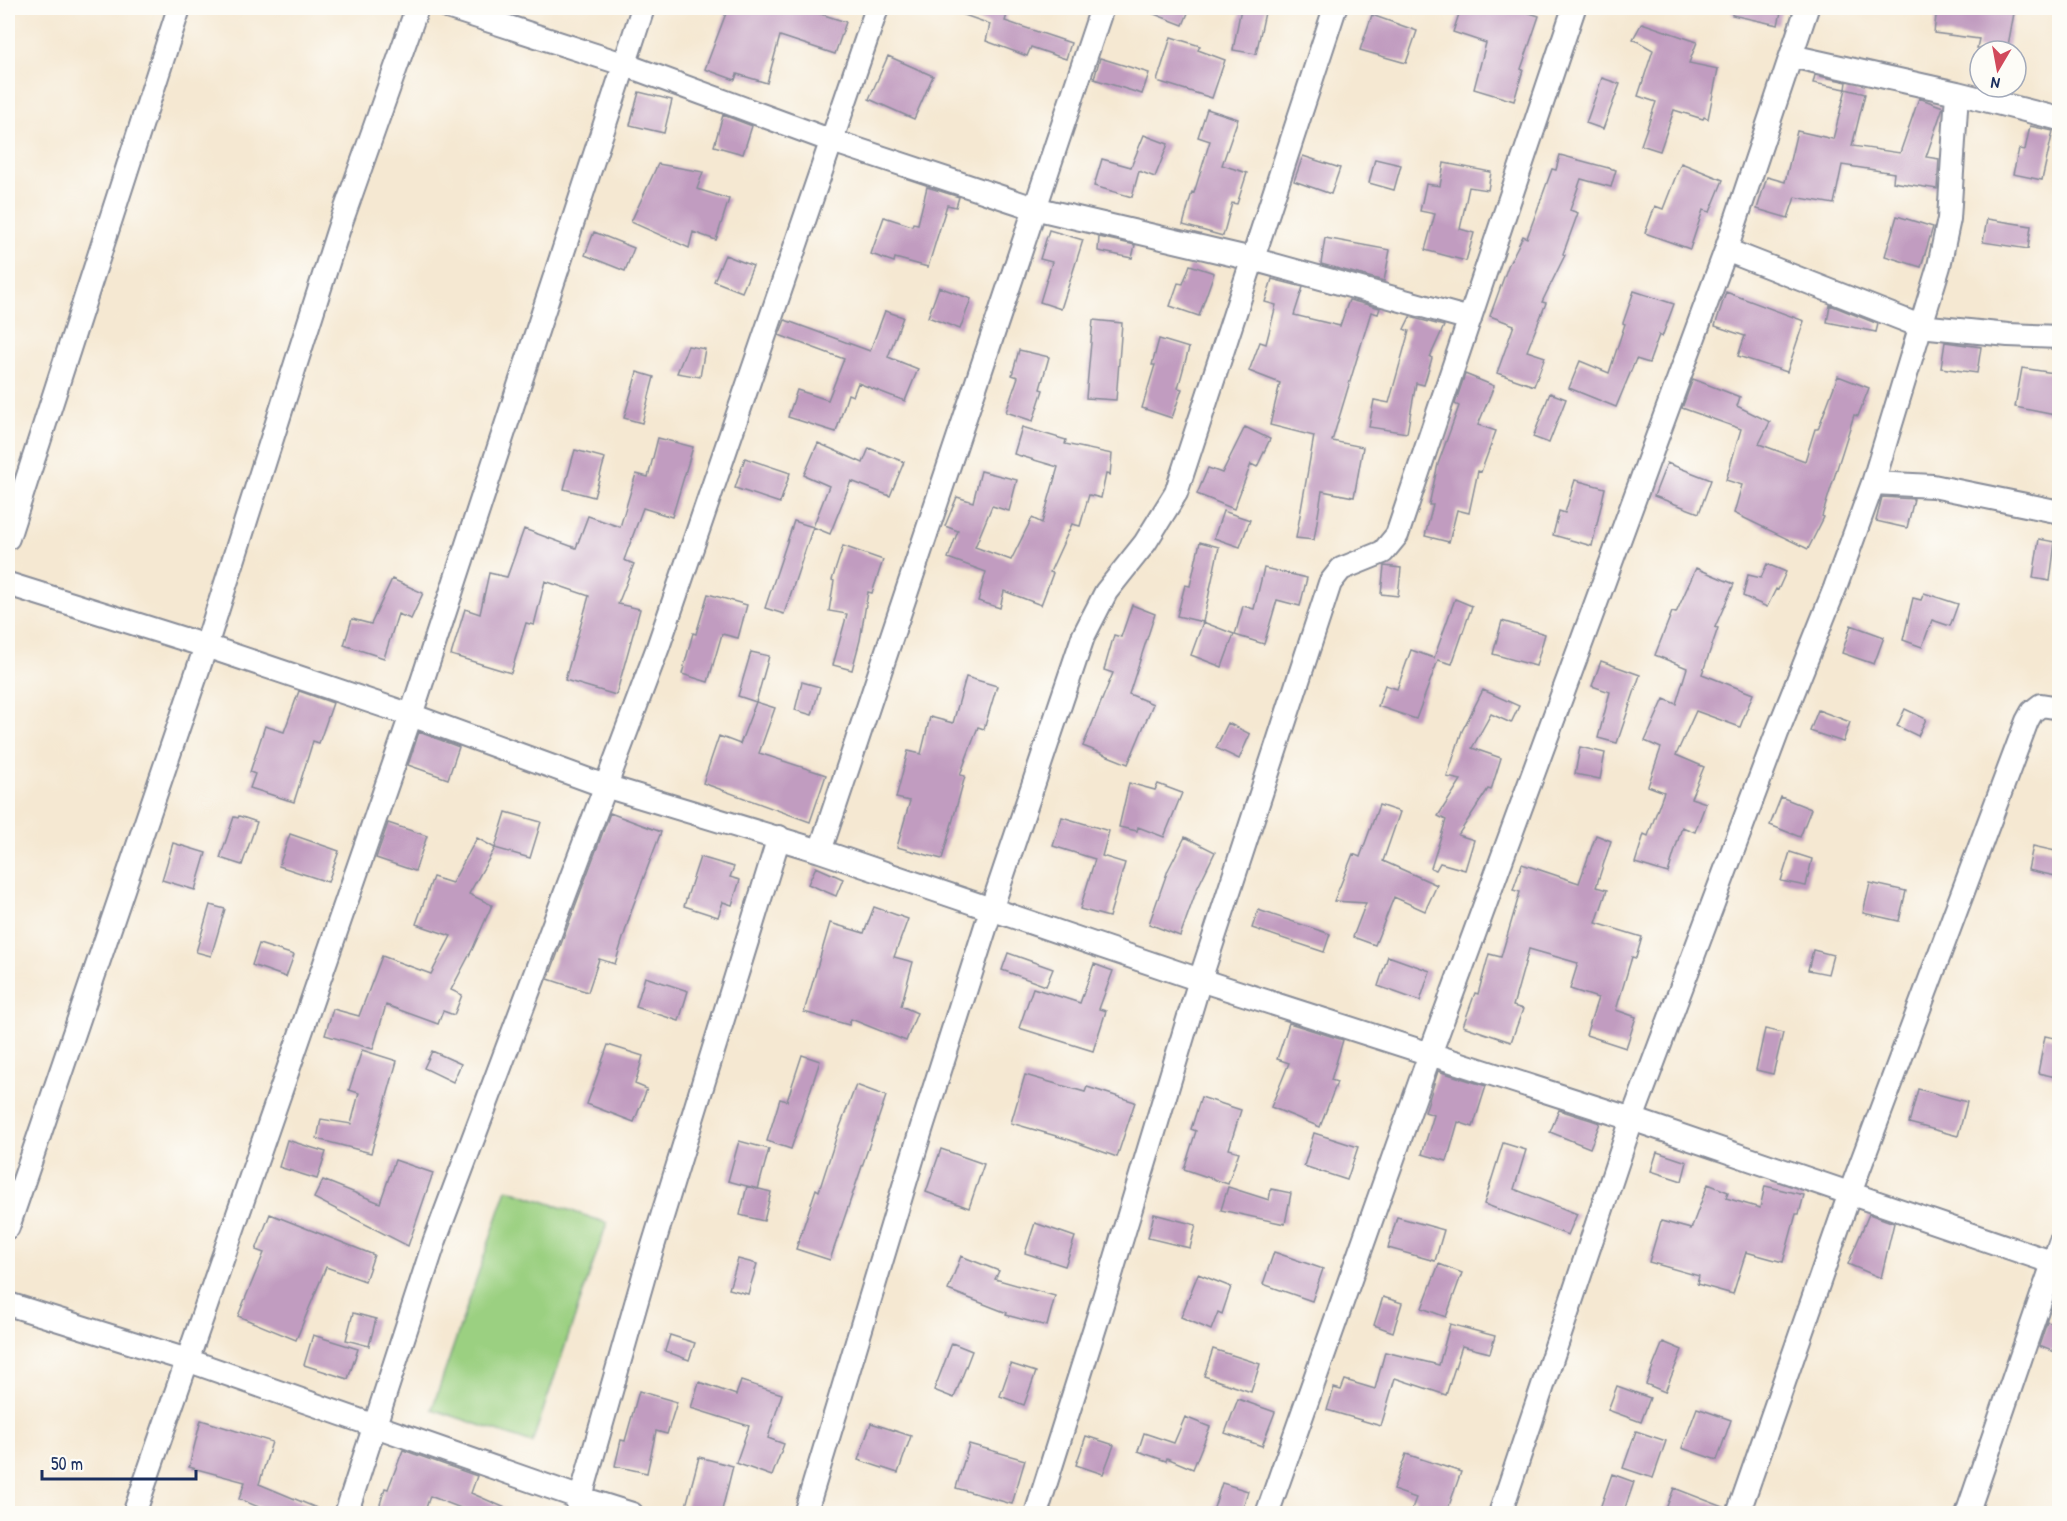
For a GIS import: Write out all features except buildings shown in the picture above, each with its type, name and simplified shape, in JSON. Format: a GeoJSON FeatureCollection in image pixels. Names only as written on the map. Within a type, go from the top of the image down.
{"type":"FeatureCollection","features":[{"type":"Feature","properties":{"kind":"street"},"geometry":{"type":"LineString","coordinates":[[8,538],[179,8]]}},
{"type":"Feature","properties":{"kind":"street"},"geometry":{"type":"LineString","coordinates":[[8,1227],[206,646],[339,228],[417,8]]}},
{"type":"Feature","properties":{"kind":"street"},"geometry":{"type":"LineString","coordinates":[[450,8],[623,64],[832,141],[1034,208],[1252,259],[1470,319]]}},
{"type":"Feature","properties":{"kind":"street"},"geometry":{"type":"LineString","coordinates":[[134,1514],[411,714],[643,8]]}},
{"type":"Feature","properties":{"kind":"street"},"geometry":{"type":"LineString","coordinates":[[346,1514],[435,1240],[658,647],[877,8]]}},
{"type":"Feature","properties":{"kind":"street"},"geometry":{"type":"LineString","coordinates":[[820,850],[1102,8]]}},
{"type":"Feature","properties":{"kind":"street"},"geometry":{"type":"LineString","coordinates":[[805,1514],[921,1130],[991,910],[1083,637],[1106,592],[1145,543],[1176,493],[1335,8]]}},
{"type":"Feature","properties":{"kind":"street"},"geometry":{"type":"LineString","coordinates":[[1035,1514],[1096,1324],[1200,980],[1330,583],[1341,569],[1383,552],[1397,535],[1574,8]]}},
{"type":"Feature","properties":{"kind":"street"},"geometry":{"type":"LineString","coordinates":[[1267,1514],[1430,1054],[1726,250],[1807,8]]}},
{"type":"Feature","properties":{"kind":"street"},"geometry":{"type":"LineString","coordinates":[[1791,56],[2060,118]]}},
{"type":"Feature","properties":{"kind":"street"},"geometry":{"type":"LineString","coordinates":[[1500,1514],[1632,1119],[1873,483],[1939,266],[1949,219],[1957,93]]}},
{"type":"Feature","properties":{"kind":"street"},"geometry":{"type":"LineString","coordinates":[[1726,250],[1920,326],[2008,335],[2060,337]]}},
{"type":"Feature","properties":{"kind":"street"},"geometry":{"type":"LineString","coordinates":[[1873,483],[1933,486],[2060,512]]}},
{"type":"Feature","properties":{"kind":"street"},"geometry":{"type":"LineString","coordinates":[[8,584],[411,714],[605,786],[820,850],[1200,980],[1632,1119],[1850,1193],[2057,1257],[1967,1514]]}},
{"type":"Feature","properties":{"kind":"street"},"geometry":{"type":"LineString","coordinates":[[1738,1514],[1850,1193],[2027,721],[2032,712],[2041,705],[2060,708]]}},
{"type":"Feature","properties":{"kind":"street"},"geometry":{"type":"LineString","coordinates":[[579,1506],[645,1272],[779,837]]}},
{"type":"Feature","properties":{"kind":"street"},"geometry":{"type":"LineString","coordinates":[[8,1304],[187,1360],[374,1426],[579,1506],[632,1514]]}},
{"type":"Feature","properties":{"kind":"green space"},"geometry":{"type":"Polygon","coordinates":[[[507,1189],[607,1223],[532,1443],[432,1409],[507,1189]]]}}]}
